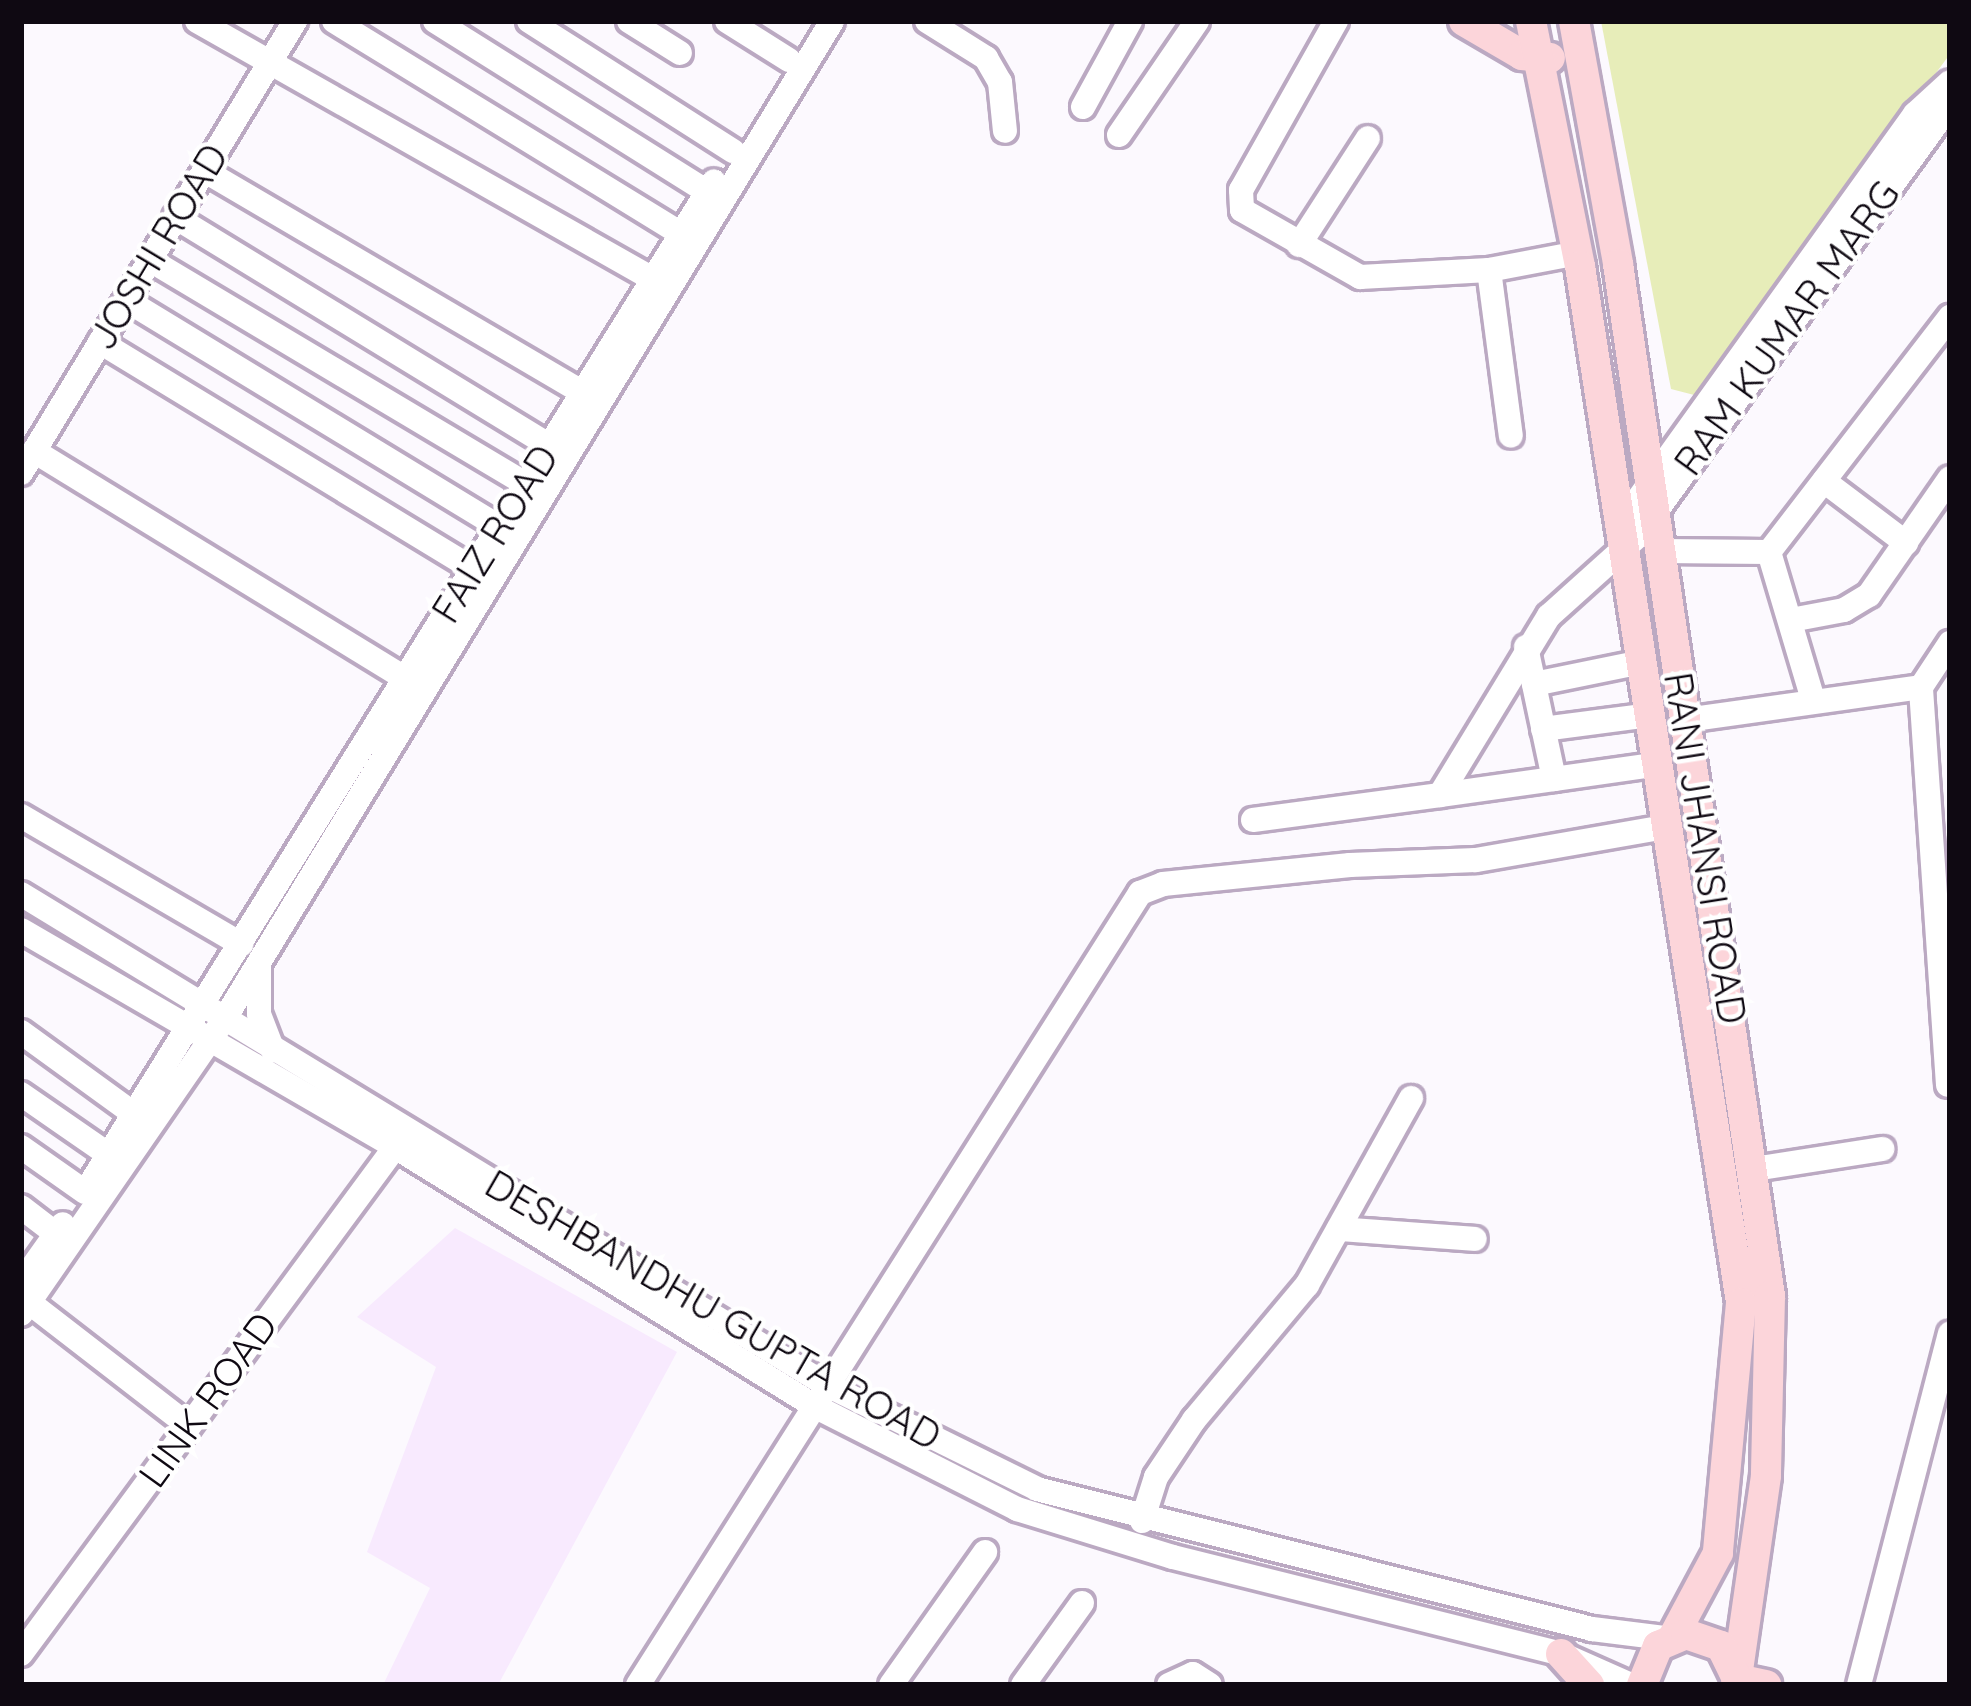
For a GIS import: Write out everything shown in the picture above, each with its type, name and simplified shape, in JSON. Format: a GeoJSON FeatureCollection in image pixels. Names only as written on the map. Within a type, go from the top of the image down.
{"type":"FeatureCollection","features":[{"type":"Feature","properties":{"kind":"main road"},"geometry":{"type":"LineString","coordinates":[[1464,21],[1539,60],[1574,31]]}},
{"type":"Feature","properties":{"kind":"main road"},"geometry":{"type":"LineString","coordinates":[[1529,23],[1574,31]]}},
{"type":"Feature","properties":{"kind":"main road","name":"RANI JHANSI ROAD"},"geometry":{"type":"LineString","coordinates":[[1529,23],[1578,253],[1741,1303],[1718,1553],[1672,1639],[1648,1658],[1642,1685]]}},
{"type":"Feature","properties":{"kind":"main road","name":"RANI JHANSI ROAD"},"geometry":{"type":"LineString","coordinates":[[1574,31],[1652,498],[1754,1169],[1773,1372],[1746,1683]]}},
{"type":"Feature","properties":{"kind":"main road"},"geometry":{"type":"LineString","coordinates":[[1672,1639],[1712,1640],[1746,1683]]}},
{"type":"Feature","properties":{"kind":"main road"},"geometry":{"type":"LineString","coordinates":[[1562,1654],[1589,1685]]}},
{"type":"Feature","properties":{"kind":"street"},"geometry":{"type":"LineString","coordinates":[[196,21],[267,66],[661,284]]}},
{"type":"Feature","properties":{"kind":"street","name":"JOSHI ROAD"},"geometry":{"type":"LineString","coordinates":[[28,462],[295,21]]}},
{"type":"Feature","properties":{"kind":"street"},"geometry":{"type":"LineString","coordinates":[[334,21],[681,234]]}},
{"type":"Feature","properties":{"kind":"street"},"geometry":{"type":"LineString","coordinates":[[435,21],[708,192]]}},
{"type":"Feature","properties":{"kind":"street"},"geometry":{"type":"LineString","coordinates":[[529,21],[733,151]]}},
{"type":"Feature","properties":{"kind":"street"},"geometry":{"type":"LineString","coordinates":[[629,21],[680,52]]}},
{"type":"Feature","properties":{"kind":"street"},"geometry":{"type":"LineString","coordinates":[[727,21],[789,60]]}},
{"type":"Feature","properties":{"kind":"street","name":"FAIZ ROAD"},"geometry":{"type":"LineString","coordinates":[[24,1291],[188,1025],[250,952],[406,679],[549,445],[661,284],[681,234],[813,21]]}},
{"type":"Feature","properties":{"kind":"street"},"geometry":{"type":"LineString","coordinates":[[189,1426],[24,1291],[218,1029],[250,952],[661,284],[832,21]]}},
{"type":"Feature","properties":{"kind":"street"},"geometry":{"type":"LineString","coordinates":[[927,21],[986,58],[1000,82],[1005,131]]}},
{"type":"Feature","properties":{"kind":"street"},"geometry":{"type":"LineString","coordinates":[[1083,107],[1130,21]]}},
{"type":"Feature","properties":{"kind":"street"},"geometry":{"type":"LineString","coordinates":[[1119,134],[1197,21]]}},
{"type":"Feature","properties":{"kind":"street"},"geometry":{"type":"LineString","coordinates":[[1336,21],[1239,198],[1242,211],[1360,277],[1489,270],[1578,253]]}},
{"type":"Feature","properties":{"kind":"street"},"geometry":{"type":"LineString","coordinates":[[1652,498],[1915,114],[1950,82]]}},
{"type":"Feature","properties":{"kind":"street","name":"RAM KUMAR MARG"},"geometry":{"type":"LineString","coordinates":[[1440,795],[1526,647],[1623,537],[1946,114]]}},
{"type":"Feature","properties":{"kind":"street"},"geometry":{"type":"LineString","coordinates":[[1299,245],[1368,138]]}},
{"type":"Feature","properties":{"kind":"street"},"geometry":{"type":"LineString","coordinates":[[205,171],[583,393]]}},
{"type":"Feature","properties":{"kind":"street"},"geometry":{"type":"LineString","coordinates":[[176,217],[549,445]]}},
{"type":"Feature","properties":{"kind":"street"},"geometry":{"type":"LineString","coordinates":[[150,260],[526,484]]}},
{"type":"Feature","properties":{"kind":"street"},"geometry":{"type":"LineString","coordinates":[[1489,270],[1511,436]]}},
{"type":"Feature","properties":{"kind":"street"},"geometry":{"type":"LineString","coordinates":[[126,300],[500,527]]}},
{"type":"Feature","properties":{"kind":"street"},"geometry":{"type":"LineString","coordinates":[[1769,552],[1950,316]]}},
{"type":"Feature","properties":{"kind":"street"},"geometry":{"type":"LineString","coordinates":[[100,342],[474,569]]}},
{"type":"Feature","properties":{"kind":"street"},"geometry":{"type":"LineString","coordinates":[[28,462],[406,679]]}},
{"type":"Feature","properties":{"kind":"street"},"geometry":{"type":"LineString","coordinates":[[1791,620],[1844,610],[1869,595],[1950,478]]}},
{"type":"Feature","properties":{"kind":"street"},"geometry":{"type":"LineString","coordinates":[[1823,482],[1906,543]]}},
{"type":"Feature","properties":{"kind":"street"},"geometry":{"type":"LineString","coordinates":[[1660,551],[1769,552]]}},
{"type":"Feature","properties":{"kind":"street"},"geometry":{"type":"LineString","coordinates":[[1769,552],[1813,700]]}},
{"type":"Feature","properties":{"kind":"street"},"geometry":{"type":"LineString","coordinates":[[1948,1085],[1942,817],[1922,687],[1950,643]]}},
{"type":"Feature","properties":{"kind":"street"},"geometry":{"type":"LineString","coordinates":[[1526,647],[1554,779]]}},
{"type":"Feature","properties":{"kind":"street"},"geometry":{"type":"LineString","coordinates":[[1534,684],[1642,662]]}},
{"type":"Feature","properties":{"kind":"street"},"geometry":{"type":"LineString","coordinates":[[1685,720],[1922,687]]}},
{"type":"Feature","properties":{"kind":"street"},"geometry":{"type":"LineString","coordinates":[[1544,729],[1651,715]]}},
{"type":"Feature","properties":{"kind":"street"},"geometry":{"type":"LineString","coordinates":[[1253,820],[1659,764]]}},
{"type":"Feature","properties":{"kind":"street"},"geometry":{"type":"LineString","coordinates":[[21,816],[250,952]]}},
{"type":"Feature","properties":{"kind":"street"},"geometry":{"type":"LineString","coordinates":[[638,1685],[1140,893],[1280,872],[1476,860],[1665,827]]}},
{"type":"Feature","properties":{"kind":"street","name":"DESHBANDHU GUPTA ROAD"},"geometry":{"type":"LineString","coordinates":[[21,894],[188,1025]]}},
{"type":"Feature","properties":{"kind":"street","name":"DESHBANDHU GUPTA ROAD"},"geometry":{"type":"LineString","coordinates":[[21,930],[188,1025],[218,1029],[273,1050],[822,1396],[1036,1489],[1178,1531],[1592,1629],[1672,1639]]}},
{"type":"Feature","properties":{"kind":"street"},"geometry":{"type":"LineString","coordinates":[[250,952],[259,1014],[273,1050]]}},
{"type":"Feature","properties":{"kind":"street","name":"DESHBANDHU GUPTA ROAD"},"geometry":{"type":"LineString","coordinates":[[218,1029],[394,1147],[1017,1509],[1173,1557],[1562,1654],[1630,1685]]}},
{"type":"Feature","properties":{"kind":"street"},"geometry":{"type":"LineString","coordinates":[[21,1032],[134,1114]]}},
{"type":"Feature","properties":{"kind":"street"},"geometry":{"type":"LineString","coordinates":[[21,1094],[109,1155]]}},
{"type":"Feature","properties":{"kind":"street"},"geometry":{"type":"LineString","coordinates":[[1142,1521],[1168,1458],[1307,1285],[1411,1097]]}},
{"type":"Feature","properties":{"kind":"street"},"geometry":{"type":"LineString","coordinates":[[21,1147],[85,1192]]}},
{"type":"Feature","properties":{"kind":"street","name":"LINK ROAD"},"geometry":{"type":"LineString","coordinates":[[21,1654],[394,1147]]}},
{"type":"Feature","properties":{"kind":"street"},"geometry":{"type":"LineString","coordinates":[[1754,1169],[1882,1149]]}},
{"type":"Feature","properties":{"kind":"street"},"geometry":{"type":"LineString","coordinates":[[21,1208],[56,1234]]}},
{"type":"Feature","properties":{"kind":"street"},"geometry":{"type":"LineString","coordinates":[[1340,1229],[1475,1239]]}},
{"type":"Feature","properties":{"kind":"street"},"geometry":{"type":"LineString","coordinates":[[1859,1685],[1950,1334]]}},
{"type":"Feature","properties":{"kind":"street"},"geometry":{"type":"LineString","coordinates":[[1173,1557],[1178,1531]]}},
{"type":"Feature","properties":{"kind":"street"},"geometry":{"type":"LineString","coordinates":[[891,1685],[985,1552]]}},
{"type":"Feature","properties":{"kind":"street"},"geometry":{"type":"LineString","coordinates":[[1023,1685],[1082,1603]]}},
{"type":"Feature","properties":{"kind":"street"},"geometry":{"type":"LineString","coordinates":[[1169,1685],[1193,1674],[1210,1685]]}},
{"type":"Feature","properties":{"kind":"shaded area"},"geometry":{"type":"Polygon","coordinates":[[[455,1228],[677,1352],[498,1685],[383,1685],[430,1588],[367,1552],[436,1367],[357,1317],[455,1228]]]}},
{"type":"Feature","properties":{"kind":"green space"},"geometry":{"type":"Polygon","coordinates":[[[1601,21],[1950,21],[1950,54],[1698,396],[1671,389],[1601,21]]]}}]}
